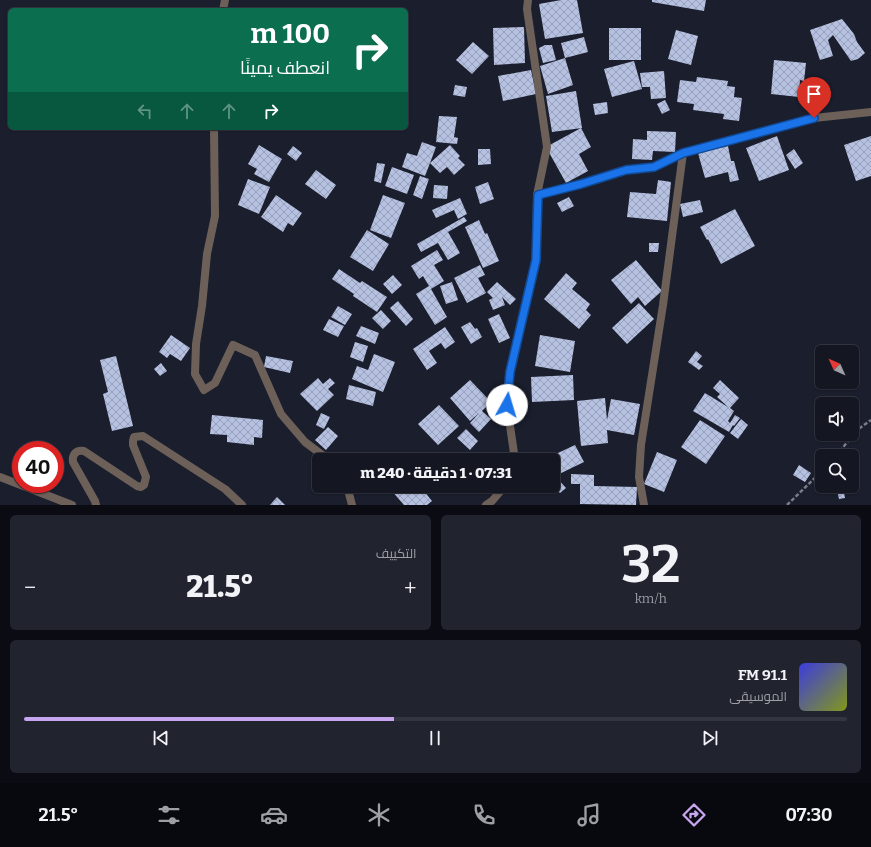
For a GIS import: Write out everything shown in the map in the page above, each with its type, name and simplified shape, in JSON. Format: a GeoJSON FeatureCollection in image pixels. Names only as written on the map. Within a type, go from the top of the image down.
{"type":"FeatureCollection","features":[{"type":"Feature","properties":{"kind":"street"},"geometry":{"type":"LineString","coordinates":[[514,453],[507,405],[510,372],[536,260],[538,195],[547,146],[526,9],[528,0]]}},
{"type":"Feature","properties":{"kind":"street"},"geometry":{"type":"LineString","coordinates":[[538,195],[626,170],[654,167],[683,153],[814,118],[871,112]]}},
{"type":"Feature","properties":{"kind":"street"},"geometry":{"type":"LineString","coordinates":[[214,130],[215,216],[207,254],[202,306],[196,344],[194,374],[204,390],[215,383],[233,345],[255,355],[281,414],[305,442],[320,453]]}},
{"type":"Feature","properties":{"kind":"street"},"geometry":{"type":"LineString","coordinates":[[644,505],[639,477],[641,444],[663,305],[683,153]]}},
{"type":"Feature","properties":{"kind":"street"},"geometry":{"type":"LineString","coordinates":[[96,505],[73,462],[72,457],[79,450],[84,451],[137,486],[141,486],[144,485],[146,477],[133,445],[134,437],[138,436],[143,436],[225,489],[242,505]]}},
{"type":"Feature","properties":{"kind":"street"},"geometry":{"type":"LineString","coordinates":[[0,477],[72,505]]}},
{"type":"Feature","properties":{"kind":"street"},"geometry":{"type":"LineString","coordinates":[[349,493],[352,505]]}},
{"type":"Feature","properties":{"kind":"street"},"geometry":{"type":"LineString","coordinates":[[486,505],[492,501],[498,493]]}},
{"type":"Feature","properties":{"kind":"path"},"geometry":{"type":"LineString","coordinates":[[842,449],[857,430],[871,420]]}},
{"type":"Feature","properties":{"kind":"path"},"geometry":{"type":"LineString","coordinates":[[787,505],[815,478]]}},
{"type":"Feature","properties":{"kind":"building"},"geometry":{"type":"Polygon","coordinates":[[[561,0],[577,0],[583,33],[545,39],[539,4],[561,0]]]}},
{"type":"Feature","properties":{"kind":"building"},"geometry":{"type":"Polygon","coordinates":[[[652,0],[706,0],[704,11],[652,2],[652,0]]]}},
{"type":"Feature","properties":{"kind":"building"},"geometry":{"type":"Polygon","coordinates":[[[842,19],[854,34],[857,42],[865,53],[858,59],[851,61],[833,35],[828,40],[833,56],[820,60],[810,30],[842,19]]]}},
{"type":"Feature","properties":{"kind":"building"},"geometry":{"type":"Polygon","coordinates":[[[524,27],[525,63],[494,65],[493,28],[524,27]]]}},
{"type":"Feature","properties":{"kind":"building"},"geometry":{"type":"Polygon","coordinates":[[[609,28],[641,28],[641,60],[609,60],[609,28]]]}},
{"type":"Feature","properties":{"kind":"building"},"geometry":{"type":"Polygon","coordinates":[[[676,30],[698,36],[691,65],[668,59],[676,30]]]}},
{"type":"Feature","properties":{"kind":"building"},"geometry":{"type":"Polygon","coordinates":[[[584,37],[588,52],[565,58],[561,43],[584,37]]]}},
{"type":"Feature","properties":{"kind":"building"},"geometry":{"type":"Polygon","coordinates":[[[473,42],[489,56],[472,74],[456,60],[473,42]]]}},
{"type":"Feature","properties":{"kind":"building"},"geometry":{"type":"Polygon","coordinates":[[[545,45],[552,45],[556,60],[543,63],[539,48],[545,45]]]}},
{"type":"Feature","properties":{"kind":"building"},"geometry":{"type":"Polygon","coordinates":[[[565,58],[573,85],[548,94],[540,66],[565,58]]]}},
{"type":"Feature","properties":{"kind":"building"},"geometry":{"type":"Polygon","coordinates":[[[774,60],[806,63],[804,81],[800,80],[799,97],[771,94],[774,60]]]}},
{"type":"Feature","properties":{"kind":"building"},"geometry":{"type":"Polygon","coordinates":[[[634,61],[642,89],[612,97],[604,69],[634,61]]]}},
{"type":"Feature","properties":{"kind":"building"},"geometry":{"type":"Polygon","coordinates":[[[531,70],[536,94],[503,101],[498,76],[531,70]]]}},
{"type":"Feature","properties":{"kind":"building"},"geometry":{"type":"Polygon","coordinates":[[[664,71],[666,98],[651,99],[650,87],[642,87],[640,73],[664,71]]]}},
{"type":"Feature","properties":{"kind":"building"},"geometry":{"type":"Polygon","coordinates":[[[697,77],[728,81],[727,86],[735,87],[734,97],[742,98],[739,121],[723,119],[724,114],[693,110],[694,104],[677,102],[680,80],[696,82],[697,77]]]}},
{"type":"Feature","properties":{"kind":"building"},"geometry":{"type":"Polygon","coordinates":[[[455,85],[467,87],[465,97],[453,95],[455,85]]]}},
{"type":"Feature","properties":{"kind":"building"},"geometry":{"type":"Polygon","coordinates":[[[576,91],[582,128],[552,132],[546,96],[576,91]]]}},
{"type":"Feature","properties":{"kind":"building"},"geometry":{"type":"Polygon","coordinates":[[[665,100],[670,110],[662,114],[657,104],[665,100]]]}},
{"type":"Feature","properties":{"kind":"building"},"geometry":{"type":"Polygon","coordinates":[[[607,102],[608,113],[595,115],[593,104],[607,102]]]}},
{"type":"Feature","properties":{"kind":"building"},"geometry":{"type":"Polygon","coordinates":[[[439,116],[457,117],[454,137],[458,138],[457,144],[436,142],[439,116]]]}},
{"type":"Feature","properties":{"kind":"building"},"geometry":{"type":"Polygon","coordinates":[[[581,128],[591,147],[579,154],[588,171],[566,183],[546,147],[581,128]]]}},
{"type":"Feature","properties":{"kind":"building"},"geometry":{"type":"Polygon","coordinates":[[[647,131],[676,132],[675,152],[653,151],[652,160],[632,159],[633,139],[647,140],[647,131]]]}},
{"type":"Feature","properties":{"kind":"building"},"geometry":{"type":"Polygon","coordinates":[[[777,136],[789,170],[759,181],[746,148],[777,136]]]}},
{"type":"Feature","properties":{"kind":"building"},"geometry":{"type":"Polygon","coordinates":[[[871,136],[871,176],[856,181],[844,145],[871,136]]]}},
{"type":"Feature","properties":{"kind":"building"},"geometry":{"type":"Polygon","coordinates":[[[422,142],[436,147],[425,176],[402,167],[407,153],[417,156],[422,142]]]}},
{"type":"Feature","properties":{"kind":"building"},"geometry":{"type":"Polygon","coordinates":[[[259,145],[282,159],[269,182],[254,174],[257,169],[248,164],[259,145]]]}},
{"type":"Feature","properties":{"kind":"building"},"geometry":{"type":"Polygon","coordinates":[[[450,145],[460,156],[458,158],[465,165],[454,175],[447,167],[440,173],[430,163],[450,145]]]}},
{"type":"Feature","properties":{"kind":"building"},"geometry":{"type":"Polygon","coordinates":[[[293,146],[302,153],[296,161],[287,154],[293,146]]]}},
{"type":"Feature","properties":{"kind":"building"},"geometry":{"type":"Polygon","coordinates":[[[728,146],[731,161],[734,161],[739,180],[730,182],[728,172],[705,178],[698,153],[728,146]]]}},
{"type":"Feature","properties":{"kind":"building"},"geometry":{"type":"Polygon","coordinates":[[[478,149],[490,149],[491,164],[478,165],[478,149]]]}},
{"type":"Feature","properties":{"kind":"building"},"geometry":{"type":"Polygon","coordinates":[[[794,149],[803,163],[795,169],[786,155],[794,149]]]}},
{"type":"Feature","properties":{"kind":"building"},"geometry":{"type":"Polygon","coordinates":[[[377,163],[385,164],[381,183],[374,181],[377,163]]]}},
{"type":"Feature","properties":{"kind":"building"},"geometry":{"type":"Polygon","coordinates":[[[392,167],[414,175],[407,194],[385,186],[392,167]]]}},
{"type":"Feature","properties":{"kind":"building"},"geometry":{"type":"Polygon","coordinates":[[[316,170],[336,185],[326,199],[305,184],[316,170]]]}},
{"type":"Feature","properties":{"kind":"building"},"geometry":{"type":"Polygon","coordinates":[[[420,176],[429,179],[422,199],[413,195],[420,176]]]}},
{"type":"Feature","properties":{"kind":"building"},"geometry":{"type":"Polygon","coordinates":[[[248,179],[270,187],[259,214],[238,205],[248,179]]]}},
{"type":"Feature","properties":{"kind":"building"},"geometry":{"type":"Polygon","coordinates":[[[658,180],[671,182],[667,221],[627,217],[630,192],[656,194],[658,180]]]}},
{"type":"Feature","properties":{"kind":"building"},"geometry":{"type":"Polygon","coordinates":[[[488,182],[494,199],[480,204],[475,187],[488,182]]]}},
{"type":"Feature","properties":{"kind":"building"},"geometry":{"type":"Polygon","coordinates":[[[434,185],[448,186],[447,199],[433,198],[434,185]]]}},
{"type":"Feature","properties":{"kind":"building"},"geometry":{"type":"Polygon","coordinates":[[[276,195],[302,213],[293,226],[288,223],[283,232],[261,217],[276,195]]]}},
{"type":"Feature","properties":{"kind":"building"},"geometry":{"type":"Polygon","coordinates":[[[383,195],[405,203],[391,238],[370,230],[383,195]]]}},
{"type":"Feature","properties":{"kind":"building"},"geometry":{"type":"Polygon","coordinates":[[[569,197],[574,206],[562,212],[557,203],[569,197]]]}},
{"type":"Feature","properties":{"kind":"building"},"geometry":{"type":"Polygon","coordinates":[[[460,198],[467,214],[458,219],[454,210],[436,218],[432,210],[460,198]]]}},
{"type":"Feature","properties":{"kind":"building"},"geometry":{"type":"Polygon","coordinates":[[[700,200],[703,212],[683,217],[680,204],[700,200]]]}},
{"type":"Feature","properties":{"kind":"building"},"geometry":{"type":"Polygon","coordinates":[[[735,209],[755,246],[721,264],[700,227],[735,209]]]}},
{"type":"Feature","properties":{"kind":"building"},"geometry":{"type":"Polygon","coordinates":[[[464,217],[467,221],[448,232],[460,253],[448,260],[438,243],[421,252],[417,244],[464,217]]]}},
{"type":"Feature","properties":{"kind":"building"},"geometry":{"type":"Polygon","coordinates":[[[479,220],[485,234],[487,233],[499,261],[483,268],[465,227],[479,220]]]}},
{"type":"Feature","properties":{"kind":"building"},"geometry":{"type":"Polygon","coordinates":[[[367,230],[389,244],[373,271],[350,257],[367,230]]]}},
{"type":"Feature","properties":{"kind":"building"},"geometry":{"type":"Polygon","coordinates":[[[649,243],[659,243],[658,252],[649,252],[649,243]]]}},
{"type":"Feature","properties":{"kind":"building"},"geometry":{"type":"Polygon","coordinates":[[[437,250],[443,260],[434,265],[444,281],[431,289],[447,317],[435,325],[416,294],[429,286],[423,276],[419,279],[411,266],[437,250]]]}},
{"type":"Feature","properties":{"kind":"building"},"geometry":{"type":"Polygon","coordinates":[[[636,260],[662,291],[645,306],[638,297],[631,304],[611,280],[636,260]]]}},
{"type":"Feature","properties":{"kind":"building"},"geometry":{"type":"Polygon","coordinates":[[[480,265],[485,275],[478,278],[486,293],[467,303],[454,278],[480,265]]]}},
{"type":"Feature","properties":{"kind":"building"},"geometry":{"type":"Polygon","coordinates":[[[339,269],[360,283],[362,281],[387,297],[377,312],[353,296],[354,294],[332,279],[339,269]]]}},
{"type":"Feature","properties":{"kind":"building"},"geometry":{"type":"Polygon","coordinates":[[[566,273],[577,283],[572,289],[590,304],[586,310],[591,315],[579,329],[544,299],[566,273]]]}},
{"type":"Feature","properties":{"kind":"building"},"geometry":{"type":"Polygon","coordinates":[[[393,275],[402,285],[392,294],[383,284],[393,275]]]}},
{"type":"Feature","properties":{"kind":"building"},"geometry":{"type":"Polygon","coordinates":[[[452,282],[458,300],[446,304],[440,286],[452,282]]]}},
{"type":"Feature","properties":{"kind":"building"},"geometry":{"type":"Polygon","coordinates":[[[497,282],[516,299],[510,305],[502,297],[505,305],[493,310],[489,300],[493,298],[487,292],[497,282]]]}},
{"type":"Feature","properties":{"kind":"building"},"geometry":{"type":"Polygon","coordinates":[[[398,301],[413,319],[406,326],[390,308],[398,301]]]}},
{"type":"Feature","properties":{"kind":"building"},"geometry":{"type":"Polygon","coordinates":[[[639,303],[654,319],[627,344],[612,328],[639,303]]]}},
{"type":"Feature","properties":{"kind":"building"},"geometry":{"type":"Polygon","coordinates":[[[338,306],[352,314],[345,325],[331,317],[338,306]]]}},
{"type":"Feature","properties":{"kind":"building"},"geometry":{"type":"Polygon","coordinates":[[[381,310],[391,321],[383,329],[372,318],[381,310]]]}},
{"type":"Feature","properties":{"kind":"building"},"geometry":{"type":"Polygon","coordinates":[[[499,314],[510,338],[499,343],[488,319],[499,314]]]}},
{"type":"Feature","properties":{"kind":"building"},"geometry":{"type":"Polygon","coordinates":[[[329,319],[344,326],[338,337],[323,330],[329,319]]]}},
{"type":"Feature","properties":{"kind":"building"},"geometry":{"type":"Polygon","coordinates":[[[470,322],[475,329],[477,328],[482,337],[471,344],[461,327],[470,322]]]}},
{"type":"Feature","properties":{"kind":"building"},"geometry":{"type":"Polygon","coordinates":[[[361,326],[379,333],[375,344],[356,336],[361,326]]]}},
{"type":"Feature","properties":{"kind":"building"},"geometry":{"type":"Polygon","coordinates":[[[445,327],[455,342],[445,349],[441,343],[429,351],[437,363],[427,370],[413,349],[445,327]]]}},
{"type":"Feature","properties":{"kind":"building"},"geometry":{"type":"Polygon","coordinates":[[[171,335],[190,348],[181,361],[170,354],[167,358],[159,352],[171,335]]]}},
{"type":"Feature","properties":{"kind":"building"},"geometry":{"type":"Polygon","coordinates":[[[540,335],[575,341],[570,372],[535,366],[540,335]]]}},
{"type":"Feature","properties":{"kind":"building"},"geometry":{"type":"Polygon","coordinates":[[[355,342],[368,346],[363,362],[350,357],[355,342]]]}},
{"type":"Feature","properties":{"kind":"building"},"geometry":{"type":"Polygon","coordinates":[[[696,351],[702,356],[697,362],[703,366],[699,370],[688,362],[696,351]]]}},
{"type":"Feature","properties":{"kind":"building"},"geometry":{"type":"Polygon","coordinates":[[[374,354],[395,362],[383,392],[352,379],[357,366],[368,370],[374,354]]]}},
{"type":"Feature","properties":{"kind":"building"},"geometry":{"type":"Polygon","coordinates":[[[116,356],[133,426],[112,431],[103,394],[108,392],[100,360],[116,356]]]}},
{"type":"Feature","properties":{"kind":"building"},"geometry":{"type":"Polygon","coordinates":[[[266,356],[293,361],[290,373],[264,367],[266,356]]]}},
{"type":"Feature","properties":{"kind":"building"},"geometry":{"type":"Polygon","coordinates":[[[161,363],[167,371],[160,376],[154,369],[161,363]]]}},
{"type":"Feature","properties":{"kind":"building"},"geometry":{"type":"Polygon","coordinates":[[[573,375],[574,400],[532,402],[531,377],[573,375]]]}},
{"type":"Feature","properties":{"kind":"building"},"geometry":{"type":"Polygon","coordinates":[[[318,378],[323,384],[330,378],[335,383],[328,389],[334,395],[317,411],[300,394],[318,378]]]}},
{"type":"Feature","properties":{"kind":"building"},"geometry":{"type":"Polygon","coordinates":[[[470,380],[491,402],[482,411],[491,419],[479,432],[470,423],[479,413],[470,421],[450,398],[470,380]]]}},
{"type":"Feature","properties":{"kind":"building"},"geometry":{"type":"Polygon","coordinates":[[[720,380],[739,398],[730,408],[734,411],[728,421],[730,423],[735,415],[740,418],[729,432],[693,411],[705,393],[728,407],[717,397],[720,394],[713,388],[720,380]]]}},
{"type":"Feature","properties":{"kind":"building"},"geometry":{"type":"Polygon","coordinates":[[[349,385],[376,392],[373,406],[346,399],[349,385]]]}},
{"type":"Feature","properties":{"kind":"building"},"geometry":{"type":"Polygon","coordinates":[[[605,398],[607,420],[611,399],[640,404],[634,435],[607,430],[608,443],[581,446],[577,401],[605,398]]]}},
{"type":"Feature","properties":{"kind":"building"},"geometry":{"type":"Polygon","coordinates":[[[439,405],[459,426],[438,445],[418,424],[439,405]]]}},
{"type":"Feature","properties":{"kind":"building"},"geometry":{"type":"Polygon","coordinates":[[[321,413],[330,417],[324,429],[316,425],[321,413]]]}},
{"type":"Feature","properties":{"kind":"building"},"geometry":{"type":"Polygon","coordinates":[[[212,415],[263,420],[262,438],[254,437],[254,445],[227,442],[227,435],[210,434],[212,415]]]}},
{"type":"Feature","properties":{"kind":"building"},"geometry":{"type":"Polygon","coordinates":[[[741,419],[748,425],[738,439],[730,433],[741,419]]]}},
{"type":"Feature","properties":{"kind":"building"},"geometry":{"type":"Polygon","coordinates":[[[700,420],[725,436],[706,464],[681,447],[700,420]]]}},
{"type":"Feature","properties":{"kind":"building"},"geometry":{"type":"Polygon","coordinates":[[[328,427],[338,436],[326,450],[315,440],[328,427]]]}},
{"type":"Feature","properties":{"kind":"building"},"geometry":{"type":"Polygon","coordinates":[[[466,429],[478,441],[470,450],[457,438],[466,429]]]}},
{"type":"Feature","properties":{"kind":"building"},"geometry":{"type":"Polygon","coordinates":[[[575,445],[584,462],[560,474],[560,453],[558,453],[575,445]]]}},
{"type":"Feature","properties":{"kind":"building"},"geometry":{"type":"Polygon","coordinates":[[[657,452],[677,460],[664,492],[644,484],[657,452]]]}},
{"type":"Feature","properties":{"kind":"building"},"geometry":{"type":"Polygon","coordinates":[[[799,465],[811,473],[805,482],[793,475],[799,465]]]}},
{"type":"Feature","properties":{"kind":"building"},"geometry":{"type":"Polygon","coordinates":[[[571,474],[594,475],[594,486],[637,487],[636,505],[580,504],[580,484],[571,484],[571,474]]]}},
{"type":"Feature","properties":{"kind":"building"},"geometry":{"type":"Polygon","coordinates":[[[560,481],[566,488],[560,493],[560,481]]]}},
{"type":"Feature","properties":{"kind":"building"},"geometry":{"type":"Polygon","coordinates":[[[394,493],[426,493],[432,501],[427,505],[404,505],[394,493]]]}},
{"type":"Feature","properties":{"kind":"building"},"geometry":{"type":"Polygon","coordinates":[[[838,493],[844,493],[845,498],[839,499],[838,493]]]}},
{"type":"Feature","properties":{"kind":"building"},"geometry":{"type":"Polygon","coordinates":[[[277,497],[285,505],[270,505],[277,497]]]}},
{"type":"Feature","properties":{"kind":"route"},"geometry":{"type":"LineString","coordinates":[[507,405],[510,372],[536,260],[538,195],[626,170],[654,167],[683,153],[814,118]]}}]}
